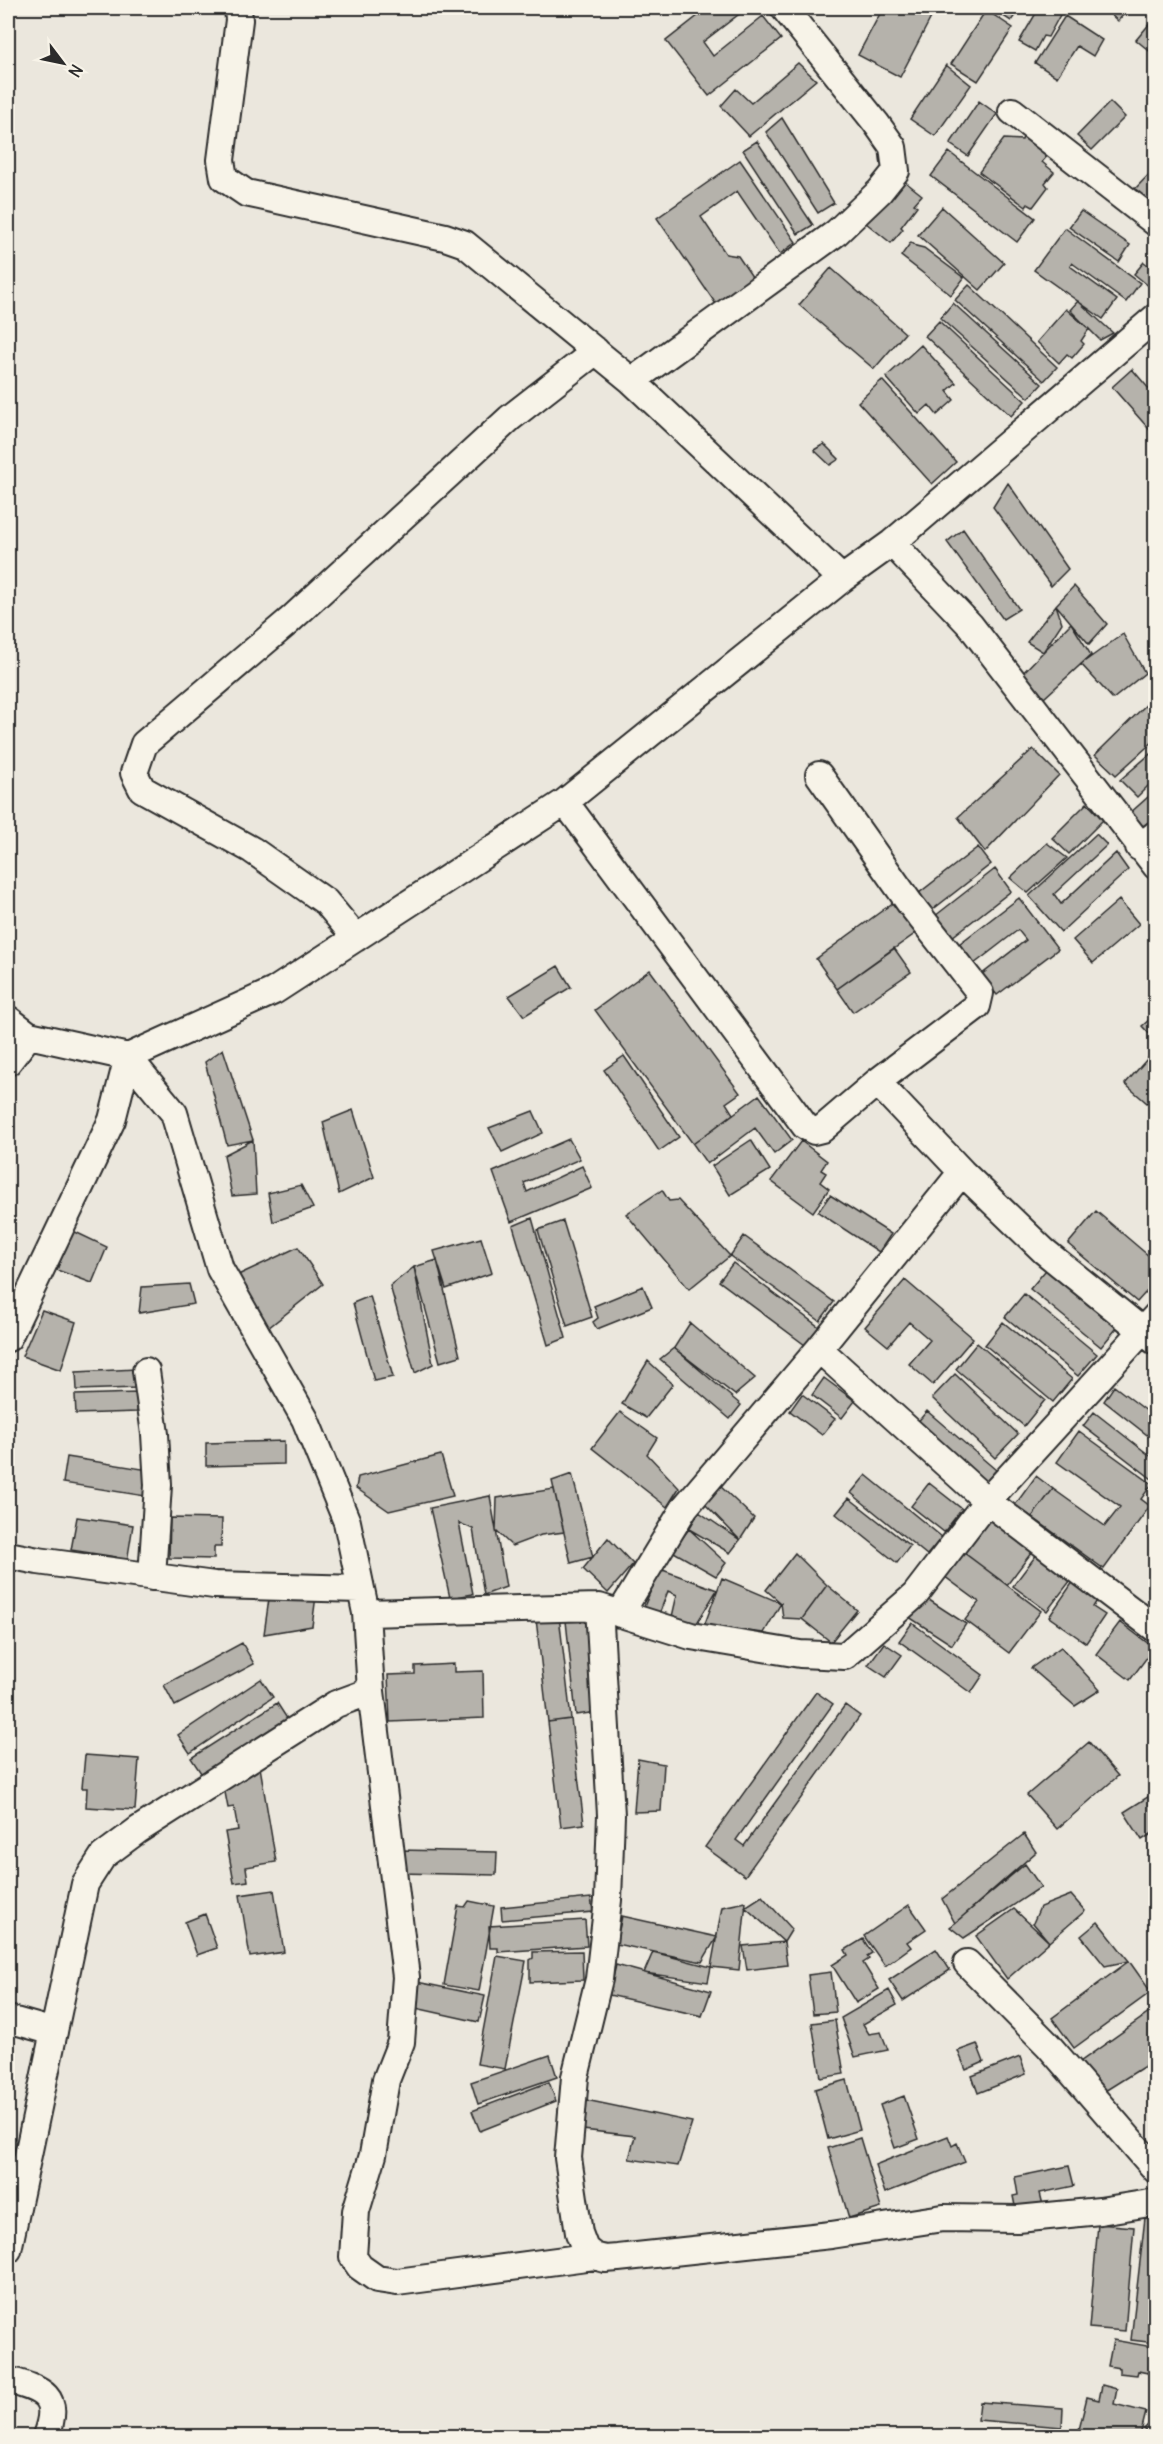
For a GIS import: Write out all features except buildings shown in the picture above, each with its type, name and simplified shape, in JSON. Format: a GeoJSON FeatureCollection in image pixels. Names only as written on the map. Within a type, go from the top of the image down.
{"type":"FeatureCollection","features":[{"type":"Feature","properties":{"kind":"street"},"geometry":{"type":"LineString","coordinates":[[238,8],[240,20],[221,160],[225,178],[246,193],[445,237],[465,244],[632,381],[842,579]]}},
{"type":"Feature","properties":{"kind":"street"},"geometry":{"type":"LineString","coordinates":[[632,381],[836,233],[880,191],[896,171],[893,147],[784,8]]}},
{"type":"Feature","properties":{"kind":"street"},"geometry":{"type":"LineString","coordinates":[[1012,111],[1155,223]]}},
{"type":"Feature","properties":{"kind":"street"},"geometry":{"type":"LineString","coordinates":[[8,1019],[29,1035],[128,1057],[274,991],[565,802],[842,579],[892,543],[1155,316]]}},
{"type":"Feature","properties":{"kind":"street"},"geometry":{"type":"LineString","coordinates":[[356,938],[326,902],[252,850],[142,789],[134,773],[144,744],[289,621],[510,418],[596,351]]}},
{"type":"Feature","properties":{"kind":"street"},"geometry":{"type":"LineString","coordinates":[[892,543],[970,625],[1150,849]]}},
{"type":"Feature","properties":{"kind":"street"},"geometry":{"type":"LineString","coordinates":[[565,802],[805,1126],[814,1131],[822,1130],[877,1082],[977,1006],[980,993],[911,904],[819,775]]}},
{"type":"Feature","properties":{"kind":"street"},"geometry":{"type":"LineString","coordinates":[[8,1062],[29,1035]]}},
{"type":"Feature","properties":{"kind":"street"},"geometry":{"type":"LineString","coordinates":[[8,1338],[112,1120],[128,1057]]}},
{"type":"Feature","properties":{"kind":"street"},"geometry":{"type":"LineString","coordinates":[[128,1057],[174,1113],[220,1269],[305,1419],[347,1522],[366,1613],[371,1691],[406,1977],[401,2042],[386,2080],[373,2155],[356,2211],[353,2257],[360,2267],[376,2279],[397,2282],[594,2256]]}},
{"type":"Feature","properties":{"kind":"street"},"geometry":{"type":"LineString","coordinates":[[366,1613],[609,1610],[691,1636],[800,1654],[845,1656],[915,1594],[987,1501],[1151,1329],[1044,1251],[962,1172],[877,1082]]}},
{"type":"Feature","properties":{"kind":"street"},"geometry":{"type":"LineString","coordinates":[[962,1172],[819,1349],[685,1507],[609,1610],[611,1815],[608,1900],[599,1979],[574,2077],[568,2158],[579,2233],[585,2249],[594,2256],[618,2259],[831,2235],[943,2218],[1018,2219],[1100,2211],[1155,2202]]}},
{"type":"Feature","properties":{"kind":"street"},"geometry":{"type":"LineString","coordinates":[[819,1349],[987,1501],[1155,1629]]}},
{"type":"Feature","properties":{"kind":"street"},"geometry":{"type":"LineString","coordinates":[[146,1371],[158,1485],[152,1577]]}},
{"type":"Feature","properties":{"kind":"street"},"geometry":{"type":"LineString","coordinates":[[8,1555],[214,1585],[360,1589]]}},
{"type":"Feature","properties":{"kind":"street"},"geometry":{"type":"LineString","coordinates":[[8,2250],[85,1884],[103,1856],[138,1830],[336,1704],[371,1691]]}},
{"type":"Feature","properties":{"kind":"street"},"geometry":{"type":"LineString","coordinates":[[968,1963],[1048,2045],[1155,2170]]}},
{"type":"Feature","properties":{"kind":"street"},"geometry":{"type":"LineString","coordinates":[[8,2019],[54,2032]]}},
{"type":"Feature","properties":{"kind":"street"},"geometry":{"type":"LineString","coordinates":[[8,2380],[37,2389],[47,2397],[52,2415],[46,2436]]}}]}
